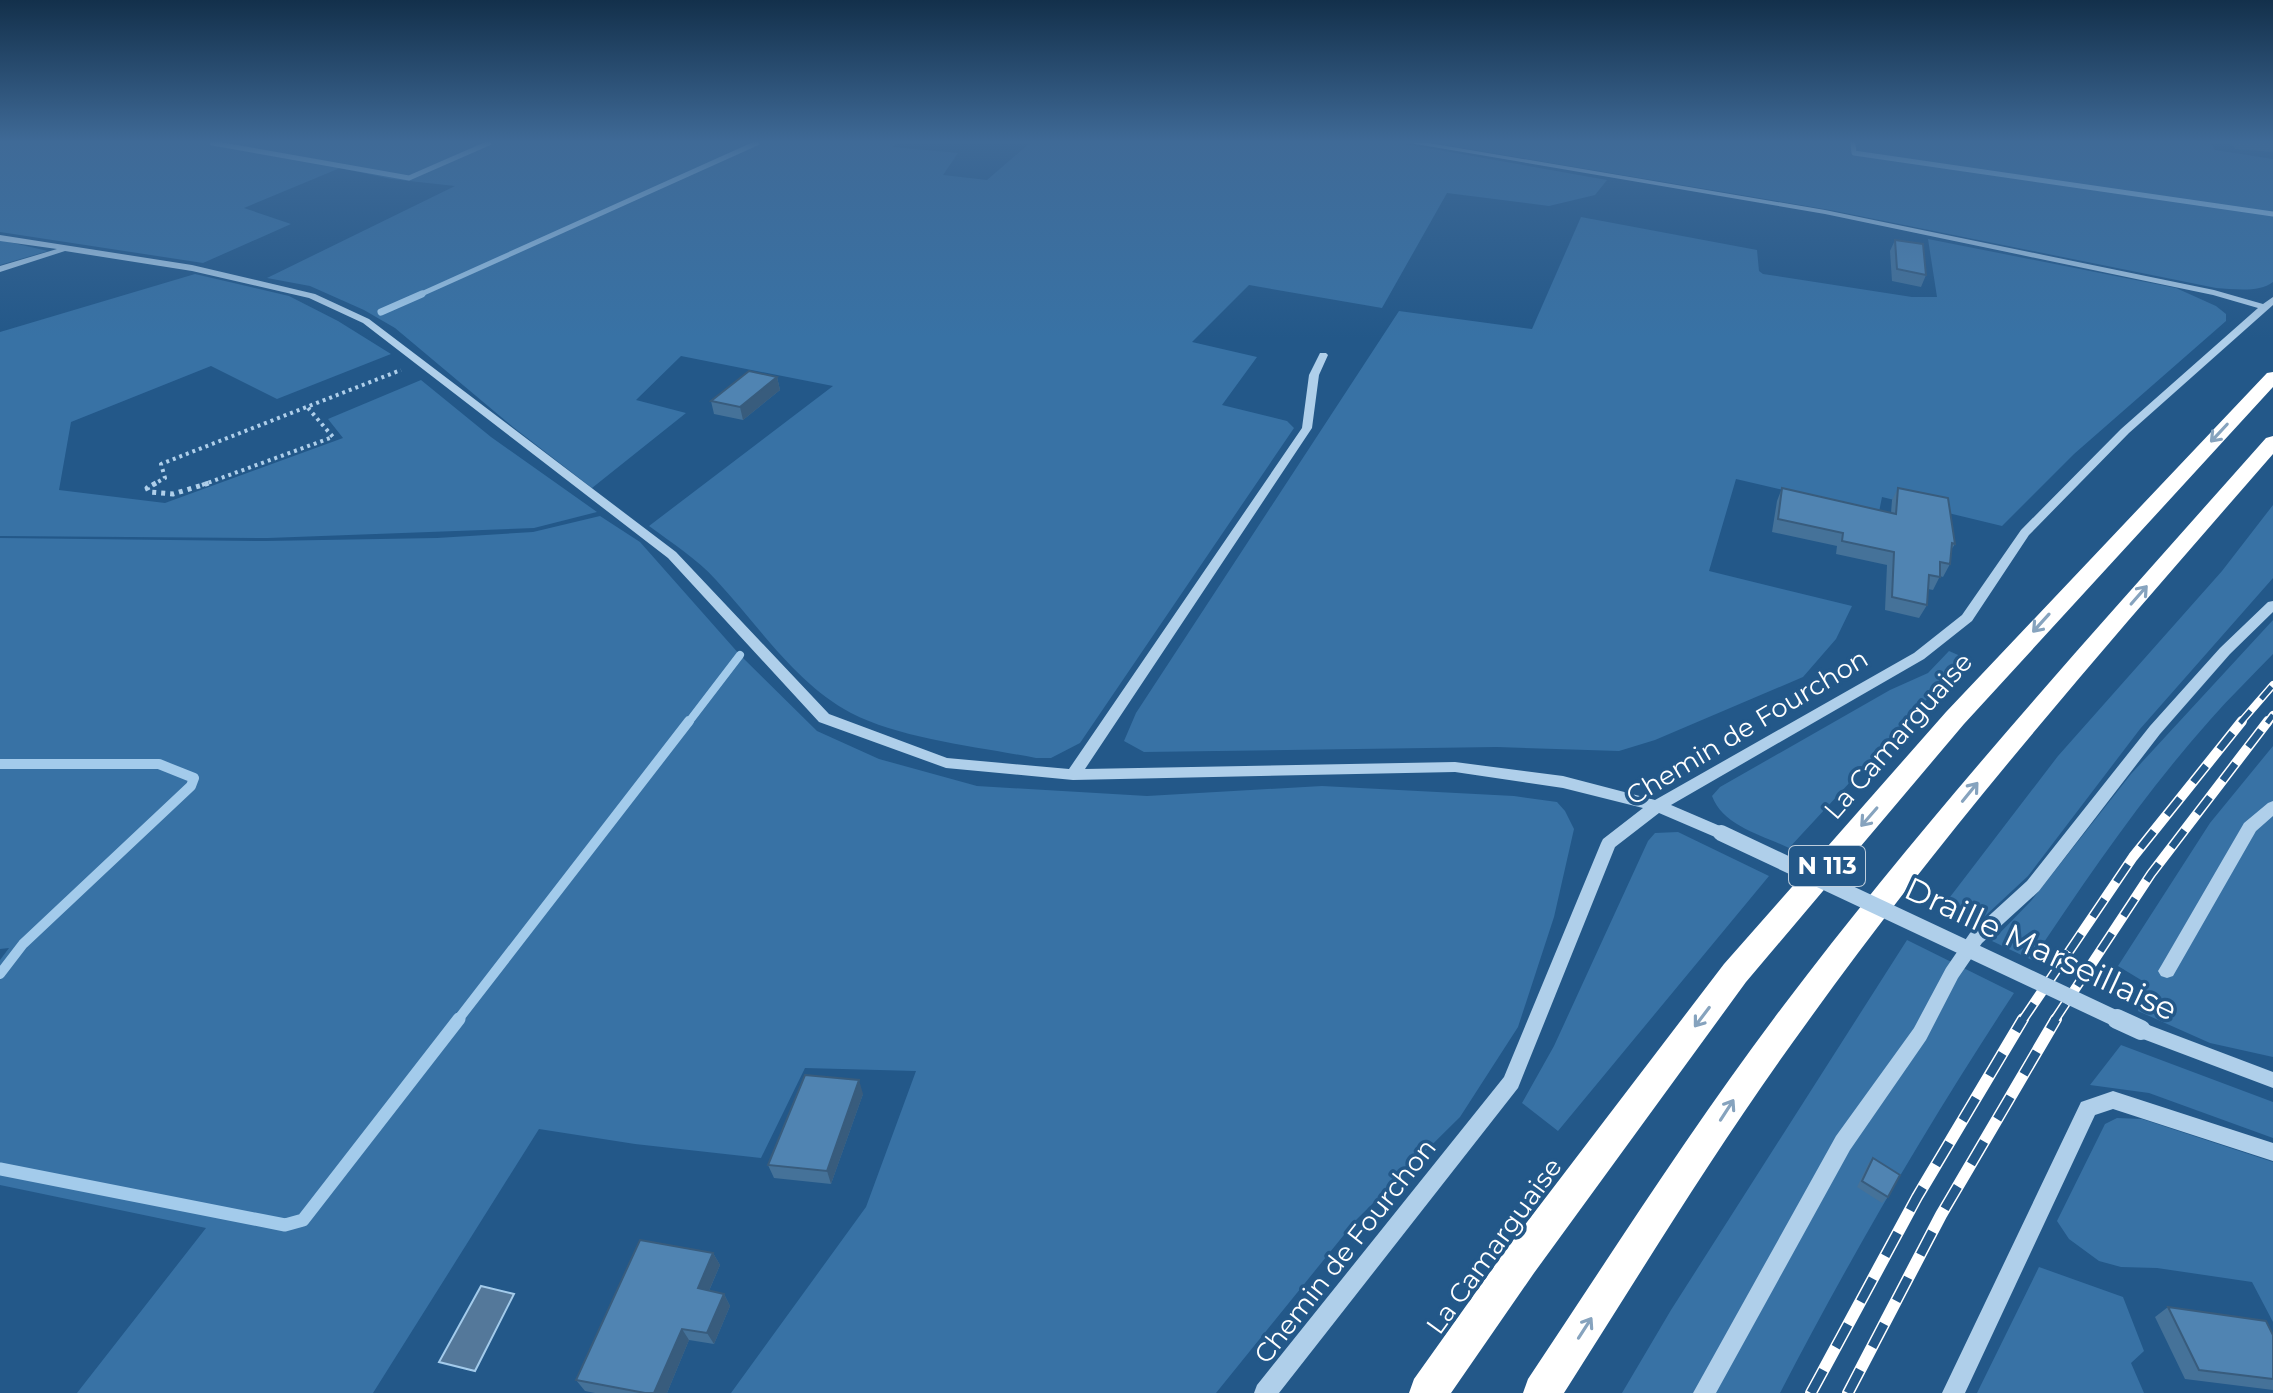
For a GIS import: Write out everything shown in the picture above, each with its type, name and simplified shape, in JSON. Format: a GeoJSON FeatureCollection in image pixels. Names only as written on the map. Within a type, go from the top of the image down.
{"type":"FeatureCollection","features":[{"type":"Feature","properties":{"kind":"highway","name":"La Camarguaise"},"geometry":{"type":"LineString","coordinates":[[1428,1393],[1521,1260],[1735,973],[1966,706],[2273,377]]}},
{"type":"Feature","properties":{"kind":"highway","name":"N 113"},"geometry":{"type":"LineString","coordinates":[[1542,1393],[1733,1100],[1901,876],[2023,726],[2273,442]]}},
{"type":"Feature","properties":{"kind":"street"},"geometry":{"type":"LineString","coordinates":[[1801,208],[2269,303]]}},
{"type":"Feature","properties":{"kind":"street","name":"Draille Marseillaise"},"geometry":{"type":"LineString","coordinates":[[0,238],[192,268],[312,296],[366,321],[672,555],[824,718],[946,763],[1073,775],[1455,767],[1563,782],[1657,806],[2141,1030],[2273,1080]]}},
{"type":"Feature","properties":{"kind":"street"},"geometry":{"type":"LineString","coordinates":[[0,269],[74,248]]}},
{"type":"Feature","properties":{"kind":"street","name":"Chemin de Fourchon"},"geometry":{"type":"LineString","coordinates":[[1265,1393],[1511,1082],[1609,843],[1657,806],[1919,656],[1967,618],[2025,533],[2125,431],[2269,303]]}},
{"type":"Feature","properties":{"kind":"street"},"geometry":{"type":"LineString","coordinates":[[1073,775],[1307,428],[1314,375],[1323,355]]}},
{"type":"Feature","properties":{"kind":"street"},"geometry":{"type":"LineString","coordinates":[[1704,1393],[1843,1143],[1920,1034],[1952,973],[1976,938],[2033,886],[2155,730],[2225,651],[2273,605]]}},
{"type":"Feature","properties":{"kind":"street"},"geometry":{"type":"LineString","coordinates":[[2167,971],[2250,827],[2273,807]]}},
{"type":"Feature","properties":{"kind":"street"},"geometry":{"type":"LineString","coordinates":[[1953,1393],[2088,1108],[2113,1100],[2273,1152]]}},
{"type":"Feature","properties":{"kind":"path"},"geometry":{"type":"LineString","coordinates":[[308,408],[333,437],[229,477],[173,494],[149,492],[147,488],[165,478],[161,464],[188,451],[308,408],[421,362]]}},
{"type":"Feature","properties":{"kind":"shaded area"},"geometry":{"type":"Polygon","coordinates":[[[0,208],[244,208],[291,224],[203,263],[0,232],[0,208]]]}},
{"type":"Feature","properties":{"kind":"shaded area"},"geometry":{"type":"Polygon","coordinates":[[[410,208],[1439,208],[1382,308],[1249,285],[1192,342],[1257,357],[1222,405],[1287,421],[1294,428],[1080,743],[1051,758],[1036,758],[917,736],[851,713],[831,701],[795,670],[709,572],[649,526],[833,386],[681,356],[636,400],[686,413],[592,488],[513,427],[395,328],[364,310],[310,286],[267,278],[410,208]]]}},
{"type":"Feature","properties":{"kind":"shaded area"},"geometry":{"type":"Polygon","coordinates":[[[1818,208],[2273,208],[2273,282],[2254,289],[2216,288],[1818,208]]]}},
{"type":"Feature","properties":{"kind":"shaded area"},"geometry":{"type":"Polygon","coordinates":[[[1581,217],[1757,250],[1759,271],[1763,274],[1912,297],[1937,297],[1928,239],[2176,288],[2216,306],[2226,314],[2226,321],[2074,454],[2002,526],[1882,497],[1879,512],[1736,479],[1709,571],[1852,606],[1836,639],[1803,677],[1655,740],[1619,751],[1497,747],[1144,752],[1124,741],[1136,713],[1399,311],[1532,329],[1581,217]]]}},
{"type":"Feature","properties":{"kind":"shaded area"},"geometry":{"type":"Polygon","coordinates":[[[0,240],[48,251],[0,265],[0,240]]]}},
{"type":"Feature","properties":{"kind":"shaded area"},"geometry":{"type":"Polygon","coordinates":[[[195,274],[289,296],[338,321],[391,354],[277,399],[211,366],[71,422],[59,490],[165,503],[343,438],[328,419],[421,380],[491,437],[597,512],[534,528],[268,538],[0,536],[0,332],[195,274]]]}},
{"type":"Feature","properties":{"kind":"shaded area"},"geometry":{"type":"Polygon","coordinates":[[[2273,505],[2273,578],[2140,729],[2028,876],[1970,930],[1937,914],[2058,756],[2222,571],[2273,505]]]}},
{"type":"Feature","properties":{"kind":"shaded area"},"geometry":{"type":"Polygon","coordinates":[[[600,516],[640,542],[740,655],[817,731],[879,759],[977,786],[1147,796],[1322,786],[1514,796],[1557,802],[1565,811],[1574,829],[1554,917],[1518,1027],[1460,1117],[1356,1220],[1216,1393],[731,1393],[866,1207],[916,1071],[805,1068],[761,1158],[635,1144],[539,1129],[373,1393],[77,1393],[206,1228],[0,1185],[0,960],[9,948],[0,949],[0,538],[265,541],[437,538],[533,532],[600,516]]]}},
{"type":"Feature","properties":{"kind":"shaded area"},"geometry":{"type":"Polygon","coordinates":[[[2273,620],[2273,654],[2218,711],[2162,777],[2032,960],[1992,941],[2031,901],[2131,774],[2273,620]]]}},
{"type":"Feature","properties":{"kind":"shaded area"},"geometry":{"type":"Polygon","coordinates":[[[1949,651],[1965,658],[1789,848],[1744,828],[1717,806],[1712,796],[1720,787],[1890,690],[1928,673],[1949,651]]]}},
{"type":"Feature","properties":{"kind":"shaded area"},"geometry":{"type":"Polygon","coordinates":[[[2273,746],[2273,1057],[2210,1043],[2138,1011],[2146,983],[2118,966],[2210,823],[2273,746]]]}},
{"type":"Feature","properties":{"kind":"shaded area"},"geometry":{"type":"Polygon","coordinates":[[[1678,832],[1769,876],[1558,1131],[1522,1103],[1554,1046],[1648,841],[1655,833],[1678,832]]]}},
{"type":"Feature","properties":{"kind":"shaded area"},"geometry":{"type":"Polygon","coordinates":[[[1907,940],[2014,993],[1892,1190],[1780,1393],[1622,1393],[1671,1310],[1907,940]]]}},
{"type":"Feature","properties":{"kind":"shaded area"},"geometry":{"type":"Polygon","coordinates":[[[2121,1045],[2273,1102],[2273,1138],[2149,1093],[2090,1085],[2121,1045]]]}},
{"type":"Feature","properties":{"kind":"shaded area"},"geometry":{"type":"Polygon","coordinates":[[[2117,1118],[2142,1119],[2273,1162],[2273,1322],[2252,1282],[2157,1268],[2121,1267],[2099,1261],[2069,1239],[2057,1221],[2105,1124],[2117,1118]]]}},
{"type":"Feature","properties":{"kind":"shaded area"},"geometry":{"type":"Polygon","coordinates":[[[2039,1267],[2123,1297],[2144,1351],[2131,1363],[2144,1393],[1977,1393],[2039,1267]]]}},
{"type":"Feature","properties":{"kind":"shaded area"},"geometry":{"type":"Polygon","coordinates":[[[481,1286],[514,1294],[475,1371],[439,1362],[481,1286]]]}},
{"type":"Feature","properties":{"kind":"building"},"geometry":{"type":"Polygon","coordinates":[[[1895,240],[1923,244],[1926,275],[1897,269],[1895,240]]]}},
{"type":"Feature","properties":{"kind":"building"},"geometry":{"type":"Polygon","coordinates":[[[749,371],[777,377],[740,407],[711,401],[749,371]]]}},
{"type":"Feature","properties":{"kind":"building"},"geometry":{"type":"Polygon","coordinates":[[[1782,488],[1896,514],[1898,488],[1948,498],[1955,544],[1952,543],[1950,564],[1940,562],[1940,577],[1929,575],[1927,605],[1892,597],[1894,552],[1842,541],[1843,533],[1778,519],[1782,488]]]}},
{"type":"Feature","properties":{"kind":"building"},"geometry":{"type":"Polygon","coordinates":[[[805,1075],[859,1080],[827,1171],[768,1165],[805,1075]]]}},
{"type":"Feature","properties":{"kind":"building"},"geometry":{"type":"Polygon","coordinates":[[[1873,1158],[1900,1175],[1888,1197],[1862,1181],[1873,1158]]]}},
{"type":"Feature","properties":{"kind":"building"},"geometry":{"type":"Polygon","coordinates":[[[640,1240],[713,1253],[698,1288],[724,1294],[707,1333],[682,1329],[654,1393],[576,1380],[640,1240]]]}},
{"type":"Feature","properties":{"kind":"building"},"geometry":{"type":"Polygon","coordinates":[[[2168,1307],[2266,1321],[2273,1335],[2273,1379],[2199,1370],[2168,1307]]]}},
{"type":"Feature","properties":{"kind":"waterway"},"geometry":{"type":"LineString","coordinates":[[417,296],[613,208]]}},
{"type":"Feature","properties":{"kind":"waterway"},"geometry":{"type":"LineString","coordinates":[[2232,208],[2273,214]]}},
{"type":"Feature","properties":{"kind":"waterway"},"geometry":{"type":"LineString","coordinates":[[381,312],[422,294]]}},
{"type":"Feature","properties":{"kind":"waterway"},"geometry":{"type":"LineString","coordinates":[[688,723],[740,655]]}},
{"type":"Feature","properties":{"kind":"waterway"},"geometry":{"type":"LineString","coordinates":[[457,1021],[689,721]]}},
{"type":"Feature","properties":{"kind":"waterway"},"geometry":{"type":"LineString","coordinates":[[0,764],[159,764],[194,778],[191,786],[23,944],[0,974]]}},
{"type":"Feature","properties":{"kind":"waterway"},"geometry":{"type":"LineString","coordinates":[[0,1169],[285,1225],[303,1220],[459,1019]]}},
{"type":"Feature","properties":{"kind":"railway"},"geometry":{"type":"LineString","coordinates":[[2240,723],[2273,685]]}},
{"type":"Feature","properties":{"kind":"railway"},"geometry":{"type":"LineString","coordinates":[[2267,723],[2273,715]]}},
{"type":"Feature","properties":{"kind":"railway"},"geometry":{"type":"LineString","coordinates":[[2022,1021],[2133,857],[2242,721]]}},
{"type":"Feature","properties":{"kind":"railway"},"geometry":{"type":"LineString","coordinates":[[2054,1021],[2151,874],[2268,721]]}},
{"type":"Feature","properties":{"kind":"railway"},"geometry":{"type":"LineString","coordinates":[[1811,1393],[1917,1197],[2023,1019]]}},
{"type":"Feature","properties":{"kind":"railway"},"geometry":{"type":"LineString","coordinates":[[1848,1393],[1941,1215],[2056,1019]]}}]}
